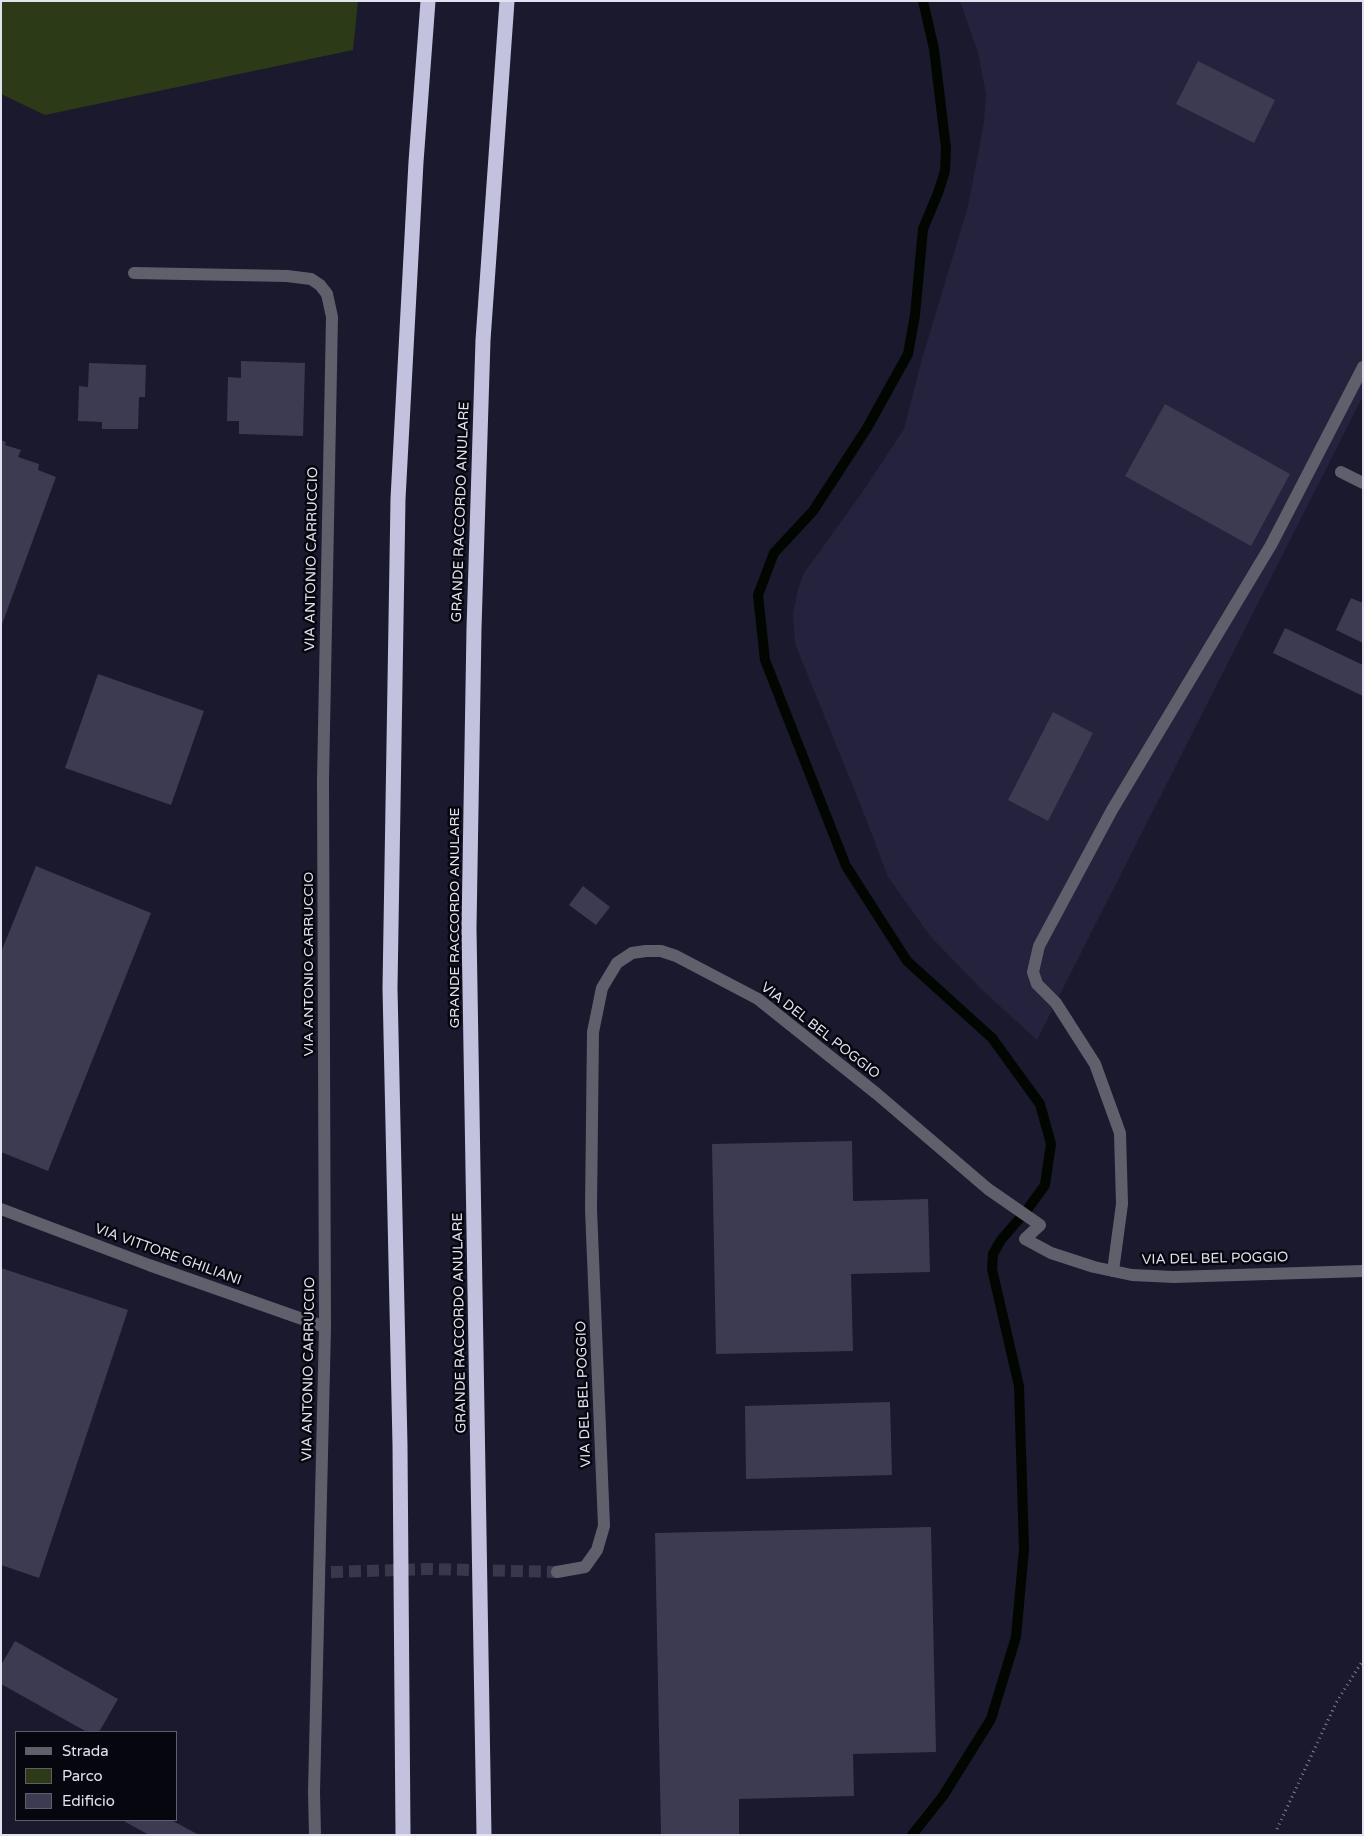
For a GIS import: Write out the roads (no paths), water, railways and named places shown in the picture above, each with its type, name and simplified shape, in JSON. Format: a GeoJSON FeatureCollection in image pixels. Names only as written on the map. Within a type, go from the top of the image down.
{"type":"FeatureCollection","features":[{"type":"Feature","properties":{"kind":"highway"},"geometry":{"type":"LineString","coordinates":[[403,1835],[400,1445],[390,988],[398,499],[416,162],[428,1]]}},
{"type":"Feature","properties":{"kind":"highway","name":"GRANDE RACCORDO ANULARE"},"geometry":{"type":"LineString","coordinates":[[484,1835],[470,928],[474,628],[483,340],[507,1]]}},
{"type":"Feature","properties":{"kind":"street","name":"VIA ANTONIO CARRUCCIO"},"geometry":{"type":"LineString","coordinates":[[134,273],[299,277],[311,279],[320,285],[327,294],[331,307],[323,780],[326,1572],[314,1792],[315,1835]]}},
{"type":"Feature","properties":{"kind":"street"},"geometry":{"type":"LineString","coordinates":[[1113,1271],[1122,1204],[1120,1133],[1095,1064],[1056,1003],[1037,984],[1033,972],[1039,946],[1112,810],[1271,545],[1363,367]]}},
{"type":"Feature","properties":{"kind":"street"},"geometry":{"type":"LineString","coordinates":[[1340,472],[1363,483]]}},
{"type":"Feature","properties":{"kind":"street","name":"VIA DEL BEL POGGIO"},"geometry":{"type":"LineString","coordinates":[[557,1572],[585,1567],[597,1550],[604,1526],[592,1209],[593,1032],[602,988],[617,962],[632,953],[661,951],[676,956],[758,999],[876,1094],[988,1189],[1040,1225],[1025,1239],[1051,1253],[1094,1268],[1132,1274],[1174,1277],[1363,1271]]}},
{"type":"Feature","properties":{"kind":"street","name":"VIA VITTORE GHILIANI"},"geometry":{"type":"LineString","coordinates":[[1,1209],[149,1265],[325,1327]]}},
{"type":"Feature","properties":{"kind":"waterway"},"geometry":{"type":"LineString","coordinates":[[912,1835],[943,1796],[991,1719],[1016,1637],[1024,1549],[1019,1386],[992,1269],[993,1254],[1001,1240],[1027,1210],[1045,1185],[1051,1144],[1040,1104],[992,1038],[907,961],[846,866],[765,660],[758,595],[774,553],[813,511],[867,428],[908,354],[915,315],[923,229],[945,171],[946,148],[934,49],[923,1]]}},
{"type":"Feature","properties":{"kind":"tunnel"},"geometry":{"type":"LineString","coordinates":[[331,1572],[431,1569],[557,1572]]}}]}
